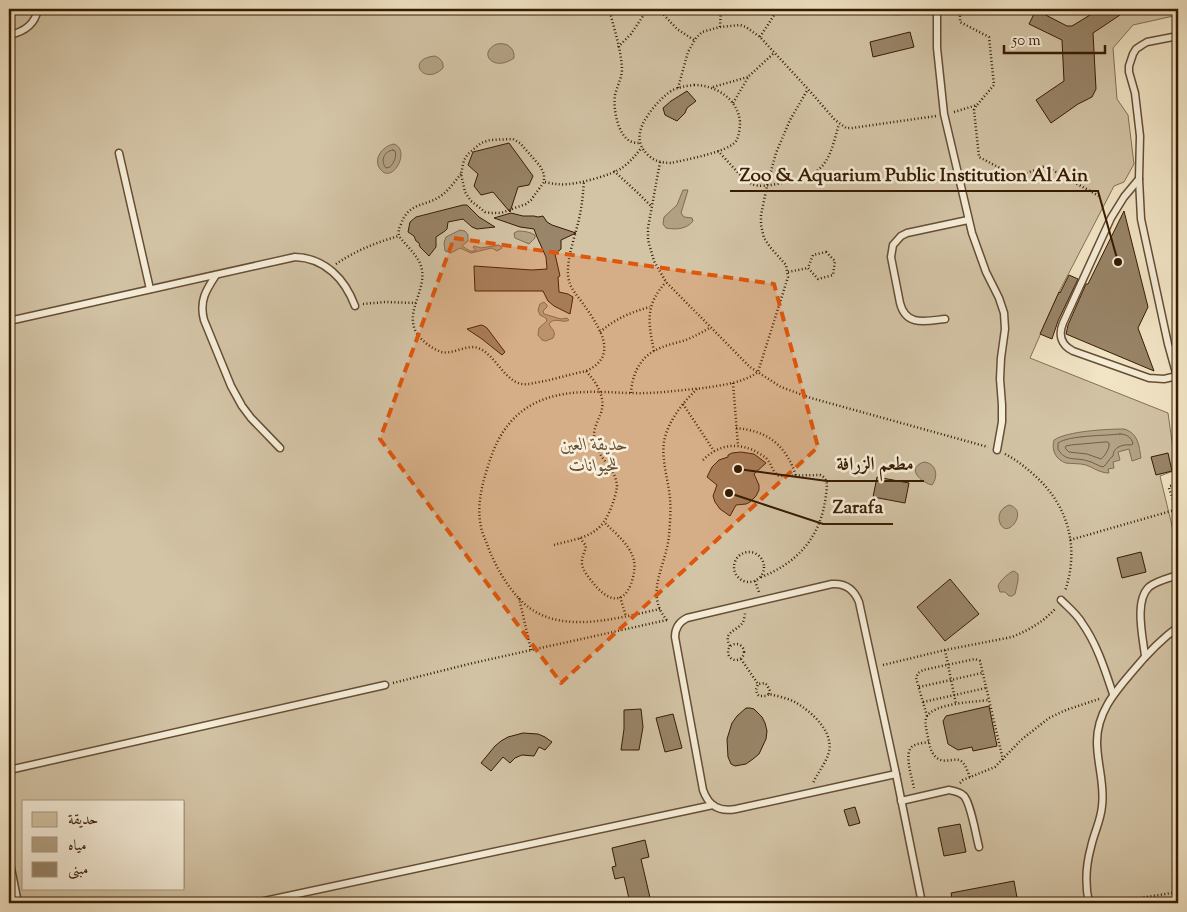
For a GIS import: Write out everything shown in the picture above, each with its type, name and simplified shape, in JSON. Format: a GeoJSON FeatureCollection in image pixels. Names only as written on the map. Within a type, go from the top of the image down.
{"type":"FeatureCollection","features":[{"type":"Feature","properties":{"kind":"lane"},"geometry":{"type":"LineString","coordinates":[[9,35],[19,33],[31,25],[38,9]]}},
{"type":"Feature","properties":{"kind":"lane"},"geometry":{"type":"LineString","coordinates":[[872,9],[901,11],[917,9]]}},
{"type":"Feature","properties":{"kind":"lane"},"geometry":{"type":"LineString","coordinates":[[938,9],[937,48],[944,114],[968,220],[979,254],[1004,313],[1005,329],[1000,379],[1002,414],[997,450]]}},
{"type":"Feature","properties":{"kind":"lane"},"geometry":{"type":"LineString","coordinates":[[1140,179],[1124,197],[1111,218],[1060,332],[1062,341],[1068,348],[1156,379],[1177,378],[1141,219],[1140,136],[1135,93],[1129,66],[1136,49],[1142,45],[1178,36]]}},
{"type":"Feature","properties":{"kind":"lane"},"geometry":{"type":"LineString","coordinates":[[119,153],[150,289]]}},
{"type":"Feature","properties":{"kind":"lane"},"geometry":{"type":"LineString","coordinates":[[945,319],[920,322],[909,318],[905,314],[900,303],[890,257],[891,251],[896,240],[907,234],[968,220]]}},
{"type":"Feature","properties":{"kind":"lane"},"geometry":{"type":"LineString","coordinates":[[9,321],[295,257],[310,259],[329,269],[345,284],[355,306]]}},
{"type":"Feature","properties":{"kind":"lane"},"geometry":{"type":"LineString","coordinates":[[216,275],[207,288],[201,304],[204,320],[231,386],[242,406],[280,448]]}},
{"type":"Feature","properties":{"kind":"lane"},"geometry":{"type":"LineString","coordinates":[[1178,306],[1178,314]]}},
{"type":"Feature","properties":{"kind":"lane"},"geometry":{"type":"LineString","coordinates":[[1145,656],[1140,608],[1142,596],[1154,584],[1178,575]]}},
{"type":"Feature","properties":{"kind":"lane"},"geometry":{"type":"LineString","coordinates":[[896,774],[730,810],[713,806],[703,790],[675,637],[676,628],[682,620],[687,618],[832,584],[838,584],[854,591],[860,602],[874,667],[896,774],[901,801],[922,903]]}},
{"type":"Feature","properties":{"kind":"lane"},"geometry":{"type":"LineString","coordinates":[[1061,600],[1082,622],[1088,632],[1112,696]]}},
{"type":"Feature","properties":{"kind":"lane"},"geometry":{"type":"LineString","coordinates":[[1089,903],[1088,858],[1102,809],[1103,798],[1102,774],[1097,751],[1100,719],[1112,696],[1145,656],[1178,627]]}},
{"type":"Feature","properties":{"kind":"lane"},"geometry":{"type":"LineString","coordinates":[[9,770],[385,685]]}},
{"type":"Feature","properties":{"kind":"lane"},"geometry":{"type":"LineString","coordinates":[[901,801],[944,791],[954,790],[960,793],[967,800],[979,848]]}},
{"type":"Feature","properties":{"kind":"lane"},"geometry":{"type":"LineString","coordinates":[[255,903],[713,806]]}},
{"type":"Feature","properties":{"kind":"lane"},"geometry":{"type":"LineString","coordinates":[[9,858],[18,903]]}},
{"type":"Feature","properties":{"kind":"path"},"geometry":{"type":"LineString","coordinates":[[609,9],[622,74],[615,94],[614,110],[625,137],[641,145]]}},
{"type":"Feature","properties":{"kind":"path"},"geometry":{"type":"LineString","coordinates":[[720,27],[721,9]]}},
{"type":"Feature","properties":{"kind":"path"},"geometry":{"type":"LineString","coordinates":[[760,37],[778,9]]}},
{"type":"Feature","properties":{"kind":"path"},"geometry":{"type":"LineString","coordinates":[[960,9],[960,22],[989,37],[994,85],[974,110],[979,158],[1017,177],[1045,166],[1099,196]]}},
{"type":"Feature","properties":{"kind":"path"},"geometry":{"type":"LineString","coordinates":[[618,47],[631,34],[643,16],[654,11],[664,14],[677,29],[694,40]]}},
{"type":"Feature","properties":{"kind":"path"},"geometry":{"type":"LineString","coordinates":[[678,88],[688,52],[694,40],[702,32],[720,27],[740,25],[760,37],[829,115],[846,128],[944,114],[977,105]]}},
{"type":"Feature","properties":{"kind":"path"},"geometry":{"type":"LineString","coordinates":[[733,103],[750,76],[774,53]]}},
{"type":"Feature","properties":{"kind":"path"},"geometry":{"type":"LineString","coordinates":[[712,88],[750,76]]}},
{"type":"Feature","properties":{"kind":"path"},"geometry":{"type":"LineString","coordinates":[[694,85],[712,88],[724,94],[736,109],[740,120],[739,135],[736,141],[731,146],[718,151],[671,163],[660,162],[650,157],[641,145],[640,127],[663,97],[678,88],[694,85]]}},
{"type":"Feature","properties":{"kind":"path"},"geometry":{"type":"LineString","coordinates":[[660,609],[626,616],[571,622],[547,618],[527,606],[504,579],[491,555],[481,527],[482,488],[492,451],[499,436],[508,424],[525,408],[547,398],[558,395],[600,392],[654,393],[697,388],[733,383],[750,378],[758,372],[787,281],[788,272],[786,265],[764,238],[760,225],[761,215],[776,153],[790,120],[808,89]]}},
{"type":"Feature","properties":{"kind":"path"},"geometry":{"type":"LineString","coordinates":[[718,151],[751,184],[758,187],[767,186],[816,172],[826,162],[839,124]]}},
{"type":"Feature","properties":{"kind":"path"},"geometry":{"type":"LineString","coordinates":[[513,139],[520,143],[540,166],[544,174],[544,182],[526,204],[500,213],[491,213],[479,208],[468,197],[461,174],[464,160],[481,143],[490,140],[513,139]]}},
{"type":"Feature","properties":{"kind":"path"},"geometry":{"type":"LineString","coordinates":[[544,182],[564,184],[601,176],[621,168],[641,145]]}},
{"type":"Feature","properties":{"kind":"path"},"geometry":{"type":"LineString","coordinates":[[660,162],[651,206],[648,240],[654,261],[666,282],[737,354],[758,372],[781,387],[811,398],[983,445],[1010,456],[1049,490],[1062,512],[1070,540],[1071,566],[1069,578],[1061,600],[1054,610],[1040,623],[1022,633],[1002,640],[945,650],[874,667]]}},
{"type":"Feature","properties":{"kind":"path"},"geometry":{"type":"LineString","coordinates":[[614,171],[651,206]]}},
{"type":"Feature","properties":{"kind":"path"},"geometry":{"type":"LineString","coordinates":[[461,174],[444,194],[408,212],[403,218],[398,232],[398,236],[414,254],[422,268],[422,283],[413,316],[413,324],[416,332],[425,342],[441,352],[471,347],[480,349],[519,384],[529,384],[586,371],[598,363],[605,351],[600,332],[584,305],[572,290],[568,274],[570,256],[582,205],[584,181]]}},
{"type":"Feature","properties":{"kind":"path"},"geometry":{"type":"LineString","coordinates":[[329,269],[355,253],[398,236]]}},
{"type":"Feature","properties":{"kind":"path"},"geometry":{"type":"LineString","coordinates":[[826,252],[835,261],[833,275],[818,279],[808,268],[812,255],[826,252]]}},
{"type":"Feature","properties":{"kind":"path"},"geometry":{"type":"LineString","coordinates":[[788,272],[808,268]]}},
{"type":"Feature","properties":{"kind":"path"},"geometry":{"type":"LineString","coordinates":[[654,351],[648,324],[650,307],[666,282]]}},
{"type":"Feature","properties":{"kind":"path"},"geometry":{"type":"LineString","coordinates":[[355,306],[385,302],[416,304]]}},
{"type":"Feature","properties":{"kind":"path"},"geometry":{"type":"LineString","coordinates":[[600,332],[625,315],[650,307]]}},
{"type":"Feature","properties":{"kind":"path"},"geometry":{"type":"LineString","coordinates":[[631,393],[633,377],[637,369],[642,361],[654,351],[686,340],[711,327]]}},
{"type":"Feature","properties":{"kind":"path"},"geometry":{"type":"LineString","coordinates":[[554,545],[580,538],[596,531],[604,522],[616,492],[617,483],[614,473],[601,455],[595,442],[594,435],[601,411],[602,399],[592,377],[586,371]]}},
{"type":"Feature","properties":{"kind":"path"},"geometry":{"type":"LineString","coordinates":[[733,383],[738,446]]}},
{"type":"Feature","properties":{"kind":"path"},"geometry":{"type":"LineString","coordinates":[[676,628],[667,620],[660,609],[656,591],[669,538],[670,499],[663,453],[669,426],[683,404],[697,388]]}},
{"type":"Feature","properties":{"kind":"path"},"geometry":{"type":"LineString","coordinates":[[683,404],[714,450]]}},
{"type":"Feature","properties":{"kind":"path"},"geometry":{"type":"LineString","coordinates":[[736,428],[760,432],[779,445],[793,464],[796,476]]}},
{"type":"Feature","properties":{"kind":"path"},"geometry":{"type":"LineString","coordinates":[[703,460],[714,450],[738,446],[750,449],[767,459],[776,475],[820,475],[826,480],[823,512],[818,528],[796,557],[779,570],[754,581],[749,582],[739,578],[734,569],[736,559],[746,553],[756,554],[763,563],[764,568],[759,578]]}},
{"type":"Feature","properties":{"kind":"path"},"geometry":{"type":"LineString","coordinates":[[1070,540],[1177,509],[1169,488],[1178,484]]}},
{"type":"Feature","properties":{"kind":"path"},"geometry":{"type":"LineString","coordinates":[[580,538],[586,546],[582,566],[596,587],[609,598],[614,599],[624,596],[628,592],[634,577],[633,555],[604,522]]}},
{"type":"Feature","properties":{"kind":"path"},"geometry":{"type":"LineString","coordinates":[[519,598],[531,650]]}},
{"type":"Feature","properties":{"kind":"path"},"geometry":{"type":"LineString","coordinates":[[620,598],[626,616]]}},
{"type":"Feature","properties":{"kind":"path"},"geometry":{"type":"LineString","coordinates":[[730,646],[727,637],[742,623],[747,604]]}},
{"type":"Feature","properties":{"kind":"path"},"geometry":{"type":"LineString","coordinates":[[385,685],[667,620]]}},
{"type":"Feature","properties":{"kind":"path"},"geometry":{"type":"LineString","coordinates":[[730,646],[734,644],[741,645],[744,648],[745,652],[741,659]]}},
{"type":"Feature","properties":{"kind":"path"},"geometry":{"type":"LineString","coordinates":[[730,646],[728,650],[730,658],[733,660],[741,659]]}},
{"type":"Feature","properties":{"kind":"path"},"geometry":{"type":"LineString","coordinates":[[945,650],[956,704]]}},
{"type":"Feature","properties":{"kind":"path"},"geometry":{"type":"LineString","coordinates":[[741,659],[758,684]]}},
{"type":"Feature","properties":{"kind":"path"},"geometry":{"type":"LineString","coordinates":[[970,777],[960,760],[944,761],[933,755],[926,726],[927,716],[916,678],[918,672],[976,659],[980,661],[1003,760]]}},
{"type":"Feature","properties":{"kind":"path"},"geometry":{"type":"LineString","coordinates":[[919,687],[982,673]]}},
{"type":"Feature","properties":{"kind":"path"},"geometry":{"type":"LineString","coordinates":[[1178,680],[1178,694]]}},
{"type":"Feature","properties":{"kind":"path"},"geometry":{"type":"LineString","coordinates":[[758,684],[765,683],[768,685],[769,694]]}},
{"type":"Feature","properties":{"kind":"path"},"geometry":{"type":"LineString","coordinates":[[758,684],[757,694],[763,697],[769,694],[788,699],[801,706],[826,731],[830,745],[828,755],[809,793]]}},
{"type":"Feature","properties":{"kind":"path"},"geometry":{"type":"LineString","coordinates":[[923,702],[986,688]]}},
{"type":"Feature","properties":{"kind":"path"},"geometry":{"type":"LineString","coordinates":[[954,790],[963,780],[995,767],[1013,747],[1034,728],[1049,718],[1081,704],[1112,696]]}},
{"type":"Feature","properties":{"kind":"path"},"geometry":{"type":"LineString","coordinates":[[927,716],[936,709],[956,704],[989,700]]}},
{"type":"Feature","properties":{"kind":"path"},"geometry":{"type":"LineString","coordinates":[[916,797],[908,753],[911,747],[929,742]]}},
{"type":"Feature","properties":{"kind":"path"},"geometry":{"type":"LineString","coordinates":[[1109,903],[1178,892]]}},
{"type":"Feature","properties":{"kind":"highlighted area"},"geometry":{"type":"Polygon","coordinates":[[[454,238],[774,284],[818,447],[561,683],[380,439],[454,238]]]}},
{"type":"Feature","properties":{"kind":"green space","name":"حديقة العين للحيوانات"},"geometry":{"type":"Polygon","coordinates":[[[9,9],[1178,9],[1178,15],[1133,25],[1113,48],[1117,99],[1128,115],[1134,164],[1124,182],[1114,186],[1059,292],[1030,358],[1168,413],[1176,470],[1160,476],[1175,538],[1178,537],[1178,903],[9,903],[9,9]]]}},
{"type":"Feature","properties":{"kind":"water"},"geometry":{"type":"Polygon","coordinates":[[[497,44],[510,46],[514,58],[500,63],[490,60],[488,52],[497,44]]]}},
{"type":"Feature","properties":{"kind":"water"},"geometry":{"type":"Polygon","coordinates":[[[435,56],[441,60],[443,68],[430,75],[424,73],[419,66],[421,62],[426,58],[435,56]]]}},
{"type":"Feature","properties":{"kind":"water"},"geometry":{"type":"Polygon","coordinates":[[[394,144],[399,147],[401,159],[395,170],[386,173],[378,166],[378,158],[382,150],[394,144]]]}},
{"type":"Feature","properties":{"kind":"water"},"geometry":{"type":"Polygon","coordinates":[[[683,190],[688,190],[681,213],[684,217],[692,218],[693,221],[688,226],[681,228],[666,228],[663,224],[664,217],[677,205],[683,190]]]}},
{"type":"Feature","properties":{"kind":"water"},"geometry":{"type":"Polygon","coordinates":[[[460,230],[465,231],[468,235],[468,241],[462,246],[470,251],[476,251],[474,246],[481,248],[499,245],[502,248],[497,251],[492,248],[471,253],[460,248],[451,253],[445,251],[444,243],[446,237],[460,230]]]}},
{"type":"Feature","properties":{"kind":"water"},"geometry":{"type":"Polygon","coordinates":[[[518,231],[531,233],[535,235],[535,238],[529,244],[515,238],[514,233],[518,231]]]}},
{"type":"Feature","properties":{"kind":"water"},"geometry":{"type":"Polygon","coordinates":[[[544,302],[547,307],[543,311],[544,314],[569,320],[551,322],[549,324],[554,332],[554,336],[546,341],[542,340],[538,335],[539,328],[547,321],[546,318],[540,315],[538,310],[540,304],[544,302]]]}},
{"type":"Feature","properties":{"kind":"water"},"geometry":{"type":"Polygon","coordinates":[[[1124,429],[1135,437],[1141,458],[1132,461],[1129,449],[1118,452],[1120,460],[1113,462],[1114,468],[1108,469],[1109,473],[1083,464],[1066,463],[1059,460],[1054,451],[1054,440],[1068,434],[1124,429]]]}},
{"type":"Feature","properties":{"kind":"water"},"geometry":{"type":"Polygon","coordinates":[[[924,462],[934,467],[936,474],[932,485],[919,478],[915,471],[924,462]]]}},
{"type":"Feature","properties":{"kind":"water"},"geometry":{"type":"Polygon","coordinates":[[[1009,505],[1015,508],[1017,518],[1011,527],[1003,528],[999,515],[1009,505]]]}},
{"type":"Feature","properties":{"kind":"water"},"geometry":{"type":"Polygon","coordinates":[[[1014,571],[1018,574],[1018,581],[1015,594],[1009,596],[1005,592],[1000,592],[998,586],[1004,577],[1014,571]]]}},
{"type":"Feature","properties":{"kind":"building"},"geometry":{"type":"Polygon","coordinates":[[[1100,9],[1129,9],[1093,33],[1096,89],[1092,97],[1078,104],[1051,123],[1036,100],[1064,81],[1062,40],[1029,24],[1036,10],[1067,26],[1072,26],[1100,9]]]}},
{"type":"Feature","properties":{"kind":"building"},"geometry":{"type":"Polygon","coordinates":[[[910,32],[914,47],[873,57],[870,42],[910,32]]]}},
{"type":"Feature","properties":{"kind":"building"},"geometry":{"type":"Polygon","coordinates":[[[687,91],[696,101],[687,108],[685,113],[677,121],[665,115],[663,108],[687,91]]]}},
{"type":"Feature","properties":{"kind":"building"},"geometry":{"type":"Polygon","coordinates":[[[509,143],[533,176],[529,185],[518,187],[510,212],[493,192],[481,195],[474,186],[478,174],[468,165],[473,152],[509,143]]]}},
{"type":"Feature","properties":{"kind":"building"},"geometry":{"type":"Polygon","coordinates":[[[467,205],[479,217],[495,227],[477,229],[463,219],[448,222],[447,229],[436,237],[436,247],[429,256],[420,247],[414,236],[408,232],[410,222],[416,217],[467,205]]]}},
{"type":"Feature","properties":{"kind":"building"},"geometry":{"type":"Polygon","coordinates":[[[1124,211],[1148,307],[1138,328],[1154,371],[1066,334],[1086,284],[1088,284],[1124,211]]]}},
{"type":"Feature","properties":{"kind":"building"},"geometry":{"type":"Polygon","coordinates":[[[511,213],[523,216],[543,216],[552,225],[576,233],[561,240],[561,249],[555,254],[560,276],[558,277],[559,292],[573,297],[570,314],[548,301],[543,291],[475,291],[474,266],[532,270],[547,269],[546,257],[534,229],[520,227],[494,218],[511,213]]]}},
{"type":"Feature","properties":{"kind":"building"},"geometry":{"type":"Polygon","coordinates":[[[1069,275],[1078,279],[1058,321],[1052,339],[1040,334],[1069,275]]]}},
{"type":"Feature","properties":{"kind":"building"},"geometry":{"type":"Polygon","coordinates":[[[481,325],[487,328],[505,352],[502,355],[467,329],[481,325]]]}},
{"type":"Feature","properties":{"kind":"building"},"geometry":{"type":"Polygon","coordinates":[[[732,453],[754,454],[766,463],[754,474],[759,485],[756,496],[746,504],[736,505],[730,516],[720,509],[715,502],[713,496],[717,485],[707,477],[712,467],[719,460],[728,457],[732,453]]]}},
{"type":"Feature","properties":{"kind":"building"},"geometry":{"type":"Polygon","coordinates":[[[1168,453],[1172,471],[1156,475],[1151,457],[1168,453]]]}},
{"type":"Feature","properties":{"kind":"building"},"geometry":{"type":"Polygon","coordinates":[[[877,477],[909,483],[905,503],[873,497],[877,477]]]}},
{"type":"Feature","properties":{"kind":"building"},"geometry":{"type":"Polygon","coordinates":[[[1141,552],[1146,572],[1122,578],[1117,558],[1141,552]]]}},
{"type":"Feature","properties":{"kind":"building"},"geometry":{"type":"Polygon","coordinates":[[[950,579],[979,614],[945,641],[917,607],[950,579]]]}},
{"type":"Feature","properties":{"kind":"building"},"geometry":{"type":"Polygon","coordinates":[[[989,706],[997,746],[973,751],[972,747],[958,750],[948,744],[943,721],[946,716],[989,706]]]}},
{"type":"Feature","properties":{"kind":"building"},"geometry":{"type":"Polygon","coordinates":[[[746,708],[754,709],[762,717],[767,731],[766,739],[759,754],[746,764],[735,766],[731,764],[728,757],[727,739],[732,723],[746,708]]]}},
{"type":"Feature","properties":{"kind":"building"},"geometry":{"type":"Polygon","coordinates":[[[641,709],[643,727],[639,750],[621,750],[624,710],[641,709]]]}},
{"type":"Feature","properties":{"kind":"building"},"geometry":{"type":"Polygon","coordinates":[[[673,714],[682,748],[665,752],[656,718],[673,714]]]}},
{"type":"Feature","properties":{"kind":"building"},"geometry":{"type":"Polygon","coordinates":[[[523,733],[538,734],[552,742],[545,750],[539,747],[534,756],[522,755],[510,763],[503,757],[491,771],[481,763],[501,741],[523,733]]]}},
{"type":"Feature","properties":{"kind":"building"},"geometry":{"type":"Polygon","coordinates":[[[855,807],[860,823],[849,826],[844,810],[855,807]]]}},
{"type":"Feature","properties":{"kind":"building"},"geometry":{"type":"Polygon","coordinates":[[[960,824],[966,852],[944,856],[938,828],[960,824]]]}},
{"type":"Feature","properties":{"kind":"building"},"geometry":{"type":"Polygon","coordinates":[[[645,840],[649,857],[641,859],[651,902],[630,903],[624,877],[615,879],[612,867],[616,866],[612,848],[645,840]]]}},
{"type":"Feature","properties":{"kind":"building"},"geometry":{"type":"Polygon","coordinates":[[[1014,881],[1018,903],[953,903],[951,893],[1014,881]]]}},
{"type":"Feature","properties":{"kind":"place","name":"Zoo & Aquarium Public Institution Al Ain"},"geometry":{"type":"Point","coordinates":[1118,262]}},
{"type":"Feature","properties":{"kind":"place","name":"مطعم الزرافة"},"geometry":{"type":"Point","coordinates":[738,469]}},
{"type":"Feature","properties":{"kind":"place","name":"Zarafa"},"geometry":{"type":"Point","coordinates":[729,493]}}]}
